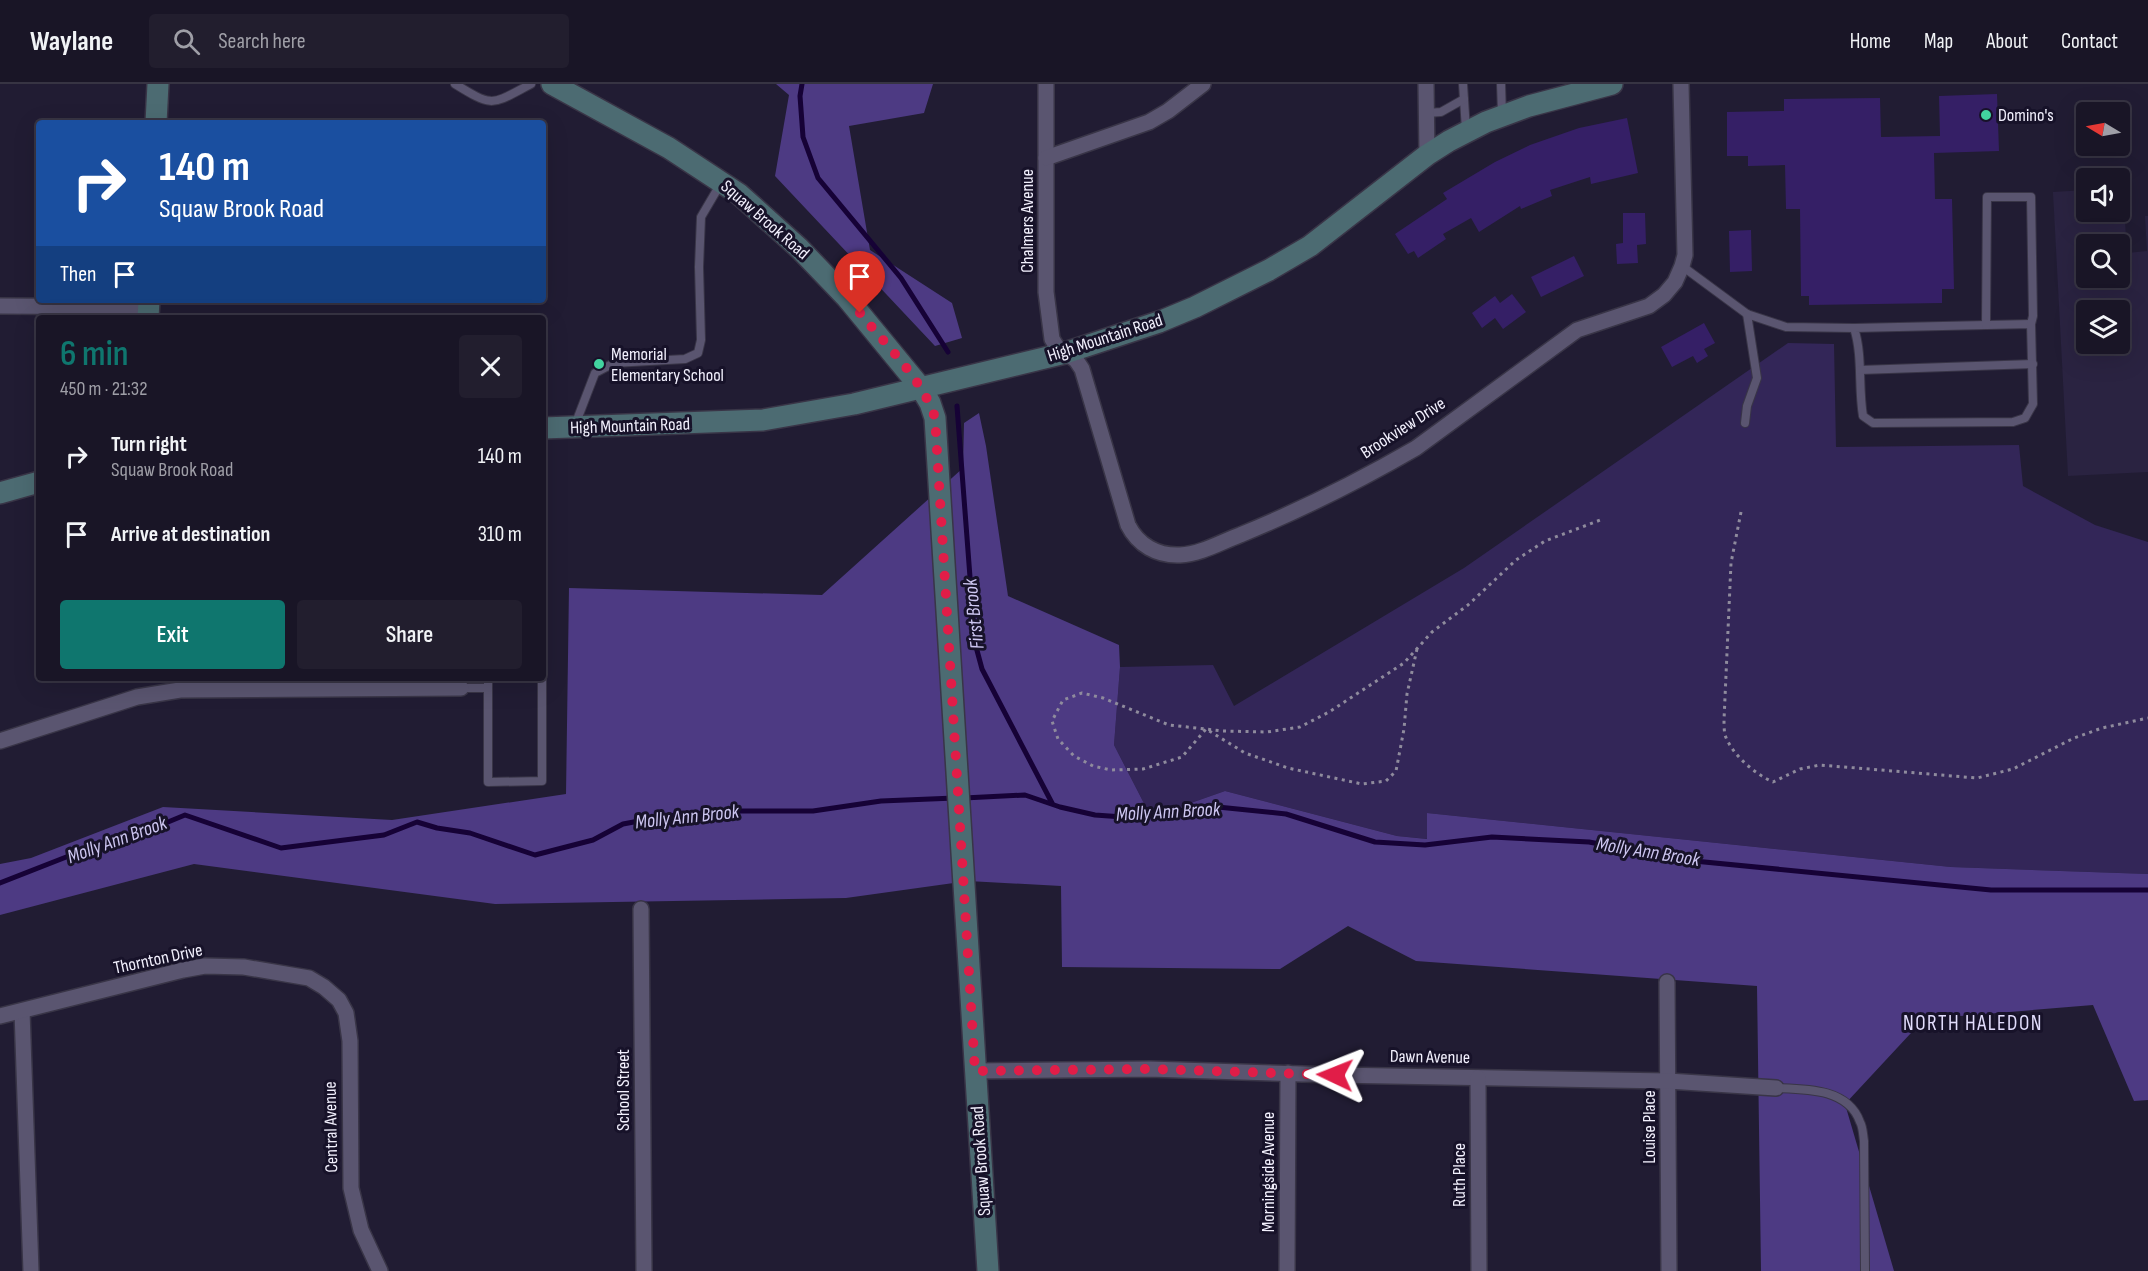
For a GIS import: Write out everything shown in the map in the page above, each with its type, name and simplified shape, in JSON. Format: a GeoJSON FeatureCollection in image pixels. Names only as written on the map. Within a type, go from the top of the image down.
{"type":"FeatureCollection","features":[{"type":"Feature","properties":{"kind":"street"},"geometry":{"type":"LineString","coordinates":[[156,120],[158,84]]}},
{"type":"Feature","properties":{"kind":"street","name":"Chalmers Avenue"},"geometry":{"type":"LineString","coordinates":[[1046,84],[1046,292],[1052,339],[1057,347],[1065,352]]}},
{"type":"Feature","properties":{"kind":"street"},"geometry":{"type":"LineString","coordinates":[[1046,158],[1149,122],[1168,111],[1203,84]]}},
{"type":"Feature","properties":{"kind":"street"},"geometry":{"type":"LineString","coordinates":[[1426,84],[1427,155]]}},
{"type":"Feature","properties":{"kind":"street","name":"High Mountain Road"},"geometry":{"type":"LineString","coordinates":[[546,428],[763,420],[854,404],[921,388],[1065,352],[1159,322],[1220,295],[1310,246],[1427,155],[1466,132],[1502,115],[1558,97],[1612,84]]}},
{"type":"Feature","properties":{"kind":"street","name":"Brookview Drive"},"geometry":{"type":"LineString","coordinates":[[1065,352],[1076,360],[1082,369],[1125,514],[1133,536],[1143,544],[1168,555],[1182,555],[1205,549],[1289,515],[1416,448],[1577,330],[1649,306],[1664,295],[1675,282],[1683,266],[1685,255],[1681,84]]}},
{"type":"Feature","properties":{"kind":"street","name":"Squaw Brook Road"},"geometry":{"type":"LineString","coordinates":[[559,86],[669,148],[739,194],[799,248],[847,298],[921,388],[930,403],[935,418],[988,1271]]}},
{"type":"Feature","properties":{"kind":"street"},"geometry":{"type":"LineString","coordinates":[[0,306],[149,308]]}},
{"type":"Feature","properties":{"kind":"street"},"geometry":{"type":"LineString","coordinates":[[0,493],[36,483]]}},
{"type":"Feature","properties":{"kind":"street"},"geometry":{"type":"LineString","coordinates":[[0,741],[159,692],[320,683],[461,688]]}},
{"type":"Feature","properties":{"kind":"street","name":"School Street"},"geometry":{"type":"LineString","coordinates":[[641,909],[644,1271]]}},
{"type":"Feature","properties":{"kind":"street","name":"Thornton Drive"},"geometry":{"type":"LineString","coordinates":[[0,1017],[205,966],[244,967],[309,978],[324,987]]}},
{"type":"Feature","properties":{"kind":"street","name":"Louise Place"},"geometry":{"type":"LineString","coordinates":[[1667,982],[1669,1271]]}},
{"type":"Feature","properties":{"kind":"street","name":"Central Avenue"},"geometry":{"type":"LineString","coordinates":[[324,987],[339,1000],[346,1013],[350,1041],[351,1188],[361,1230],[380,1271]]}},
{"type":"Feature","properties":{"kind":"street"},"geometry":{"type":"LineString","coordinates":[[22,1011],[31,1271]]}},
{"type":"Feature","properties":{"kind":"street","name":"Dawn Avenue"},"geometry":{"type":"LineString","coordinates":[[975,1071],[1149,1069],[1668,1081],[1776,1088]]}},
{"type":"Feature","properties":{"kind":"street","name":"Morningside Avenue"},"geometry":{"type":"LineString","coordinates":[[1287,1271],[1288,1073]]}},
{"type":"Feature","properties":{"kind":"street","name":"Ruth Place"},"geometry":{"type":"LineString","coordinates":[[1478,1078],[1479,1271]]}},
{"type":"Feature","properties":{"kind":"lane"},"geometry":{"type":"LineString","coordinates":[[455,84],[482,101],[497,102],[531,84]]}},
{"type":"Feature","properties":{"kind":"lane"},"geometry":{"type":"LineString","coordinates":[[1463,84],[1466,132]]}},
{"type":"Feature","properties":{"kind":"lane"},"geometry":{"type":"LineString","coordinates":[[1501,84],[1502,115]]}},
{"type":"Feature","properties":{"kind":"lane"},"geometry":{"type":"LineString","coordinates":[[1427,113],[1442,112],[1464,99]]}},
{"type":"Feature","properties":{"kind":"lane"},"geometry":{"type":"LineString","coordinates":[[574,427],[594,373],[614,363],[685,359],[698,353],[701,340],[699,267],[701,218],[722,181]]}},
{"type":"Feature","properties":{"kind":"lane"},"geometry":{"type":"LineString","coordinates":[[1854,328],[1858,342],[1863,416],[1873,423],[2013,422],[2025,417],[2033,404],[2031,197],[1987,196],[1986,325]]}},
{"type":"Feature","properties":{"kind":"lane"},"geometry":{"type":"LineString","coordinates":[[1683,266],[1747,314],[1786,327],[1854,328],[2031,324]]}},
{"type":"Feature","properties":{"kind":"lane"},"geometry":{"type":"LineString","coordinates":[[1745,423],[1747,406],[1757,378],[1747,314]]}},
{"type":"Feature","properties":{"kind":"lane"},"geometry":{"type":"LineString","coordinates":[[1860,370],[2033,364]]}},
{"type":"Feature","properties":{"kind":"lane"},"geometry":{"type":"LineString","coordinates":[[488,681],[488,782],[542,781],[542,681]]}},
{"type":"Feature","properties":{"kind":"lane"},"geometry":{"type":"LineString","coordinates":[[461,688],[488,688]]}},
{"type":"Feature","properties":{"kind":"lane"},"geometry":{"type":"LineString","coordinates":[[1776,1088],[1811,1089],[1836,1095],[1853,1110],[1860,1122],[1863,1141],[1865,1271]]}},
{"type":"Feature","properties":{"kind":"path"},"geometry":{"type":"LineString","coordinates":[[1741,512],[1731,563],[1724,720],[1725,735],[1737,754],[1758,775],[1773,782],[1800,769],[1820,765],[1977,778],[2013,769],[2084,735],[2148,718]]}},
{"type":"Feature","properties":{"kind":"path"},"geometry":{"type":"LineString","coordinates":[[1206,729],[1182,758],[1143,769],[1111,770],[1093,766],[1074,756],[1058,739],[1052,721],[1063,700],[1082,693],[1103,698],[1169,725],[1267,732],[1300,727],[1329,712],[1404,663],[1432,632],[1468,605],[1516,560],[1545,541],[1603,519]]}},
{"type":"Feature","properties":{"kind":"path"},"geometry":{"type":"LineString","coordinates":[[1206,729],[1245,753],[1288,768],[1362,784],[1386,781],[1396,771],[1404,729],[1407,694],[1417,649]]}},
{"type":"Feature","properties":{"kind":"shaded area"},"geometry":{"type":"Polygon","coordinates":[[[776,84],[933,84],[924,113],[849,126],[870,250],[952,303],[962,338],[935,346],[775,176],[789,95],[776,84]]]}},
{"type":"Feature","properties":{"kind":"shaded area"},"geometry":{"type":"Polygon","coordinates":[[[2076,191],[2076,222],[2125,222],[2126,234],[2076,234],[2076,288],[2130,288],[2130,253],[2147,251],[2145,216],[2148,216],[2148,472],[2068,476],[2053,192],[2076,191]]]}},
{"type":"Feature","properties":{"kind":"shaded area"},"geometry":{"type":"Polygon","coordinates":[[[1788,343],[1834,344],[1836,447],[2019,445],[2023,486],[2095,525],[2148,542],[2148,874],[1951,867],[1427,813],[1428,839],[1397,836],[1225,791],[1151,817],[1114,745],[1120,667],[1213,665],[1234,706],[1464,568],[1788,343]]]}},
{"type":"Feature","properties":{"kind":"shaded area"},"geometry":{"type":"Polygon","coordinates":[[[979,413],[1008,596],[1119,645],[1120,667],[1114,745],[1151,817],[1225,791],[1397,836],[1427,839],[1427,813],[1951,867],[2148,874],[2148,1100],[2134,1101],[2093,1005],[1924,1019],[1845,1104],[1894,1271],[1761,1271],[1757,986],[1416,961],[1348,926],[1280,969],[1062,967],[1061,886],[968,881],[846,898],[495,904],[194,864],[0,915],[0,864],[31,858],[163,807],[392,820],[566,794],[569,588],[822,595],[963,468],[964,423],[979,413]]]}},
{"type":"Feature","properties":{"kind":"building"},"geometry":{"type":"Polygon","coordinates":[[[1997,94],[1999,151],[1934,153],[1935,199],[1952,199],[1954,289],[1942,289],[1942,303],[1809,305],[1809,296],[1801,296],[1800,209],[1786,209],[1785,165],[1748,166],[1748,156],[1727,156],[1727,112],[1784,111],[1784,99],[1880,98],[1881,137],[1940,136],[1939,96],[1997,94]]]}},
{"type":"Feature","properties":{"kind":"building"},"geometry":{"type":"Polygon","coordinates":[[[1627,118],[1638,173],[1591,184],[1590,177],[1550,190],[1552,196],[1521,209],[1520,206],[1479,232],[1471,218],[1443,234],[1446,239],[1418,258],[1414,251],[1408,254],[1395,234],[1447,199],[1443,193],[1495,162],[1530,145],[1579,128],[1627,118]]]}},
{"type":"Feature","properties":{"kind":"building"},"geometry":{"type":"Polygon","coordinates":[[[1623,213],[1645,213],[1646,244],[1637,245],[1638,263],[1617,264],[1616,244],[1623,243],[1623,213]]]}},
{"type":"Feature","properties":{"kind":"building"},"geometry":{"type":"Polygon","coordinates":[[[1751,230],[1752,271],[1730,272],[1729,231],[1751,230]]]}},
{"type":"Feature","properties":{"kind":"building"},"geometry":{"type":"Polygon","coordinates":[[[1574,256],[1584,276],[1541,297],[1531,277],[1574,256]]]}},
{"type":"Feature","properties":{"kind":"building"},"geometry":{"type":"Polygon","coordinates":[[[1512,294],[1526,312],[1503,329],[1495,318],[1482,328],[1472,313],[1495,296],[1500,303],[1512,294]]]}},
{"type":"Feature","properties":{"kind":"building"},"geometry":{"type":"Polygon","coordinates":[[[1704,323],[1715,343],[1704,349],[1708,356],[1697,363],[1693,356],[1672,367],[1661,347],[1704,323]]]}},
{"type":"Feature","properties":{"kind":"waterway","name":"First Brook"},"geometry":{"type":"LineString","coordinates":[[802,84],[800,96],[803,137],[818,178],[901,278],[948,352]]}},
{"type":"Feature","properties":{"kind":"waterway","name":"First Brook"},"geometry":{"type":"LineString","coordinates":[[957,406],[975,643],[982,669],[1052,803]]}},
{"type":"Feature","properties":{"kind":"waterway","name":"Molly Ann Brook"},"geometry":{"type":"LineString","coordinates":[[964,798],[1025,795],[1060,807],[1095,815],[1137,818],[1208,806],[1286,814],[1375,842],[1425,845],[1492,837],[1589,842],[1684,860],[1991,890],[2148,890]]}},
{"type":"Feature","properties":{"kind":"waterway","name":"Molly Ann Brook"},"geometry":{"type":"LineString","coordinates":[[0,883],[79,852],[122,841],[185,815],[281,848],[384,835],[417,822],[437,828],[470,833],[535,855],[593,840],[623,824],[666,816],[730,811],[813,811],[881,801],[955,798]]}},
{"type":"Feature","properties":{"kind":"place","name":"Domino's"},"geometry":{"type":"Point","coordinates":[1986,115]}},
{"type":"Feature","properties":{"kind":"place","name":"Memorial Elementary School"},"geometry":{"type":"Point","coordinates":[599,364]}},
{"type":"Feature","properties":{"kind":"district","name":"NORTH HALEDON"},"geometry":{"type":"Point","coordinates":[1973,1023]}},
{"type":"Feature","properties":{"kind":"route"},"geometry":{"type":"LineString","coordinates":[[860,313],[921,388],[930,403],[935,418],[975,1071],[1149,1069],[1335,1075]]}}]}
